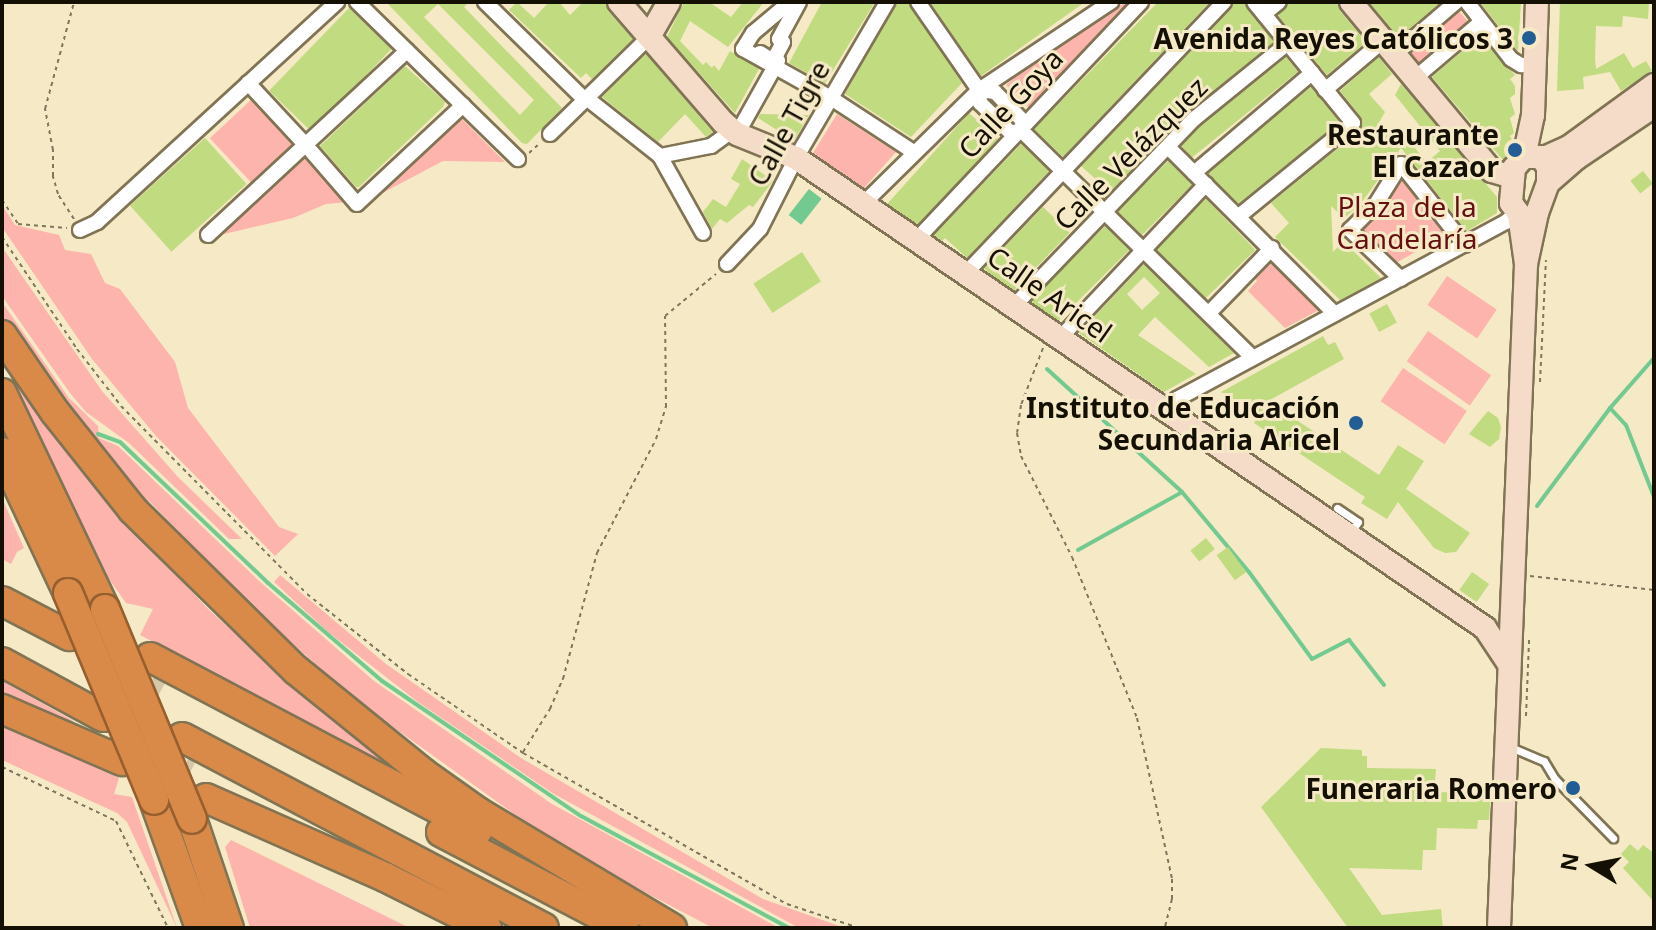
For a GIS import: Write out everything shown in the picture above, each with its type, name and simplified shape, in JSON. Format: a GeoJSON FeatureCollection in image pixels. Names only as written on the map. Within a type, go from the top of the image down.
{"type":"FeatureCollection","features":[{"type":"Feature","properties":{"kind":"highway"},"geometry":{"type":"LineString","coordinates":[[2,335],[55,412],[133,510],[296,670],[402,756],[478,812],[671,928]]}},
{"type":"Feature","properties":{"kind":"highway"},"geometry":{"type":"LineString","coordinates":[[2,393],[199,808],[229,928]]}},
{"type":"Feature","properties":{"kind":"highway"},"geometry":{"type":"LineString","coordinates":[[2,452],[62,600],[154,800],[200,928]]}},
{"type":"Feature","properties":{"kind":"highway"},"geometry":{"type":"LineString","coordinates":[[2,579],[62,600]]}},
{"type":"Feature","properties":{"kind":"highway"},"geometry":{"type":"LineString","coordinates":[[2,601],[69,636]]}},
{"type":"Feature","properties":{"kind":"highway"},"geometry":{"type":"LineString","coordinates":[[2,641],[92,690]]}},
{"type":"Feature","properties":{"kind":"highway"},"geometry":{"type":"LineString","coordinates":[[150,657],[644,917],[671,928]]}},
{"type":"Feature","properties":{"kind":"highway"},"geometry":{"type":"LineString","coordinates":[[2,662],[103,717]]}},
{"type":"Feature","properties":{"kind":"highway"},"geometry":{"type":"LineString","coordinates":[[163,686],[624,928]]}},
{"type":"Feature","properties":{"kind":"highway"},"geometry":{"type":"LineString","coordinates":[[2,709],[122,761]]}},
{"type":"Feature","properties":{"kind":"highway"},"geometry":{"type":"LineString","coordinates":[[182,737],[544,928]]}},
{"type":"Feature","properties":{"kind":"highway"},"geometry":{"type":"LineString","coordinates":[[194,764],[504,928]]}},
{"type":"Feature","properties":{"kind":"highway"},"geometry":{"type":"LineString","coordinates":[[199,808],[372,871],[487,928]]}},
{"type":"Feature","properties":{"kind":"street"},"geometry":{"type":"LineString","coordinates":[[80,230],[97,222],[337,2]]}},
{"type":"Feature","properties":{"kind":"street"},"geometry":{"type":"LineString","coordinates":[[357,2],[518,159]]}},
{"type":"Feature","properties":{"kind":"street"},"geometry":{"type":"LineString","coordinates":[[485,2],[587,99],[660,156],[703,233]]}},
{"type":"Feature","properties":{"kind":"street","name":"Calle Aricel"},"geometry":{"type":"LineString","coordinates":[[619,2],[731,135],[796,158],[1479,621],[1511,628]]}},
{"type":"Feature","properties":{"kind":"street"},"geometry":{"type":"LineString","coordinates":[[550,134],[649,37],[669,2]]}},
{"type":"Feature","properties":{"kind":"street"},"geometry":{"type":"LineString","coordinates":[[790,2],[753,33],[743,49],[831,98],[915,153]]}},
{"type":"Feature","properties":{"kind":"street"},"geometry":{"type":"LineString","coordinates":[[660,156],[711,146],[731,135],[810,2]]}},
{"type":"Feature","properties":{"kind":"street","name":"Calle Tigre"},"geometry":{"type":"LineString","coordinates":[[727,264],[760,229],[796,158],[887,2]]}},
{"type":"Feature","properties":{"kind":"street"},"geometry":{"type":"LineString","coordinates":[[918,2],[979,90],[995,92],[1023,121],[1021,130],[1210,312],[1253,358]]}},
{"type":"Feature","properties":{"kind":"street","name":"Calle Goya"},"geometry":{"type":"LineString","coordinates":[[917,239],[1141,2]]}},
{"type":"Feature","properties":{"kind":"street"},"geometry":{"type":"LineString","coordinates":[[966,273],[1224,2]]}},
{"type":"Feature","properties":{"kind":"street"},"geometry":{"type":"LineString","coordinates":[[1239,216],[1353,123],[1254,2]]}},
{"type":"Feature","properties":{"kind":"street"},"geometry":{"type":"LineString","coordinates":[[1264,14],[1279,2]]}},
{"type":"Feature","properties":{"kind":"street"},"geometry":{"type":"LineString","coordinates":[[1351,2],[1492,171],[1530,162],[1569,147],[1654,85]]}},
{"type":"Feature","properties":{"kind":"street"},"geometry":{"type":"LineString","coordinates":[[1325,90],[1456,2]]}},
{"type":"Feature","properties":{"kind":"street"},"geometry":{"type":"LineString","coordinates":[[1499,928],[1513,581],[1536,259],[1524,213],[1511,203],[1530,162],[1537,2]]}},
{"type":"Feature","properties":{"kind":"street"},"geometry":{"type":"LineString","coordinates":[[863,204],[979,90],[1106,3]]}},
{"type":"Feature","properties":{"kind":"street"},"geometry":{"type":"LineString","coordinates":[[1470,4],[1511,59],[1521,65],[1535,65]]}},
{"type":"Feature","properties":{"kind":"street"},"geometry":{"type":"LineString","coordinates":[[1414,79],[1481,22]]}},
{"type":"Feature","properties":{"kind":"street","name":"Calle Velázquez"},"geometry":{"type":"LineString","coordinates":[[1014,306],[1194,119],[1288,43]]}},
{"type":"Feature","properties":{"kind":"street"},"geometry":{"type":"LineString","coordinates":[[208,235],[407,51]]}},
{"type":"Feature","properties":{"kind":"street"},"geometry":{"type":"LineString","coordinates":[[1194,173],[1312,73]]}},
{"type":"Feature","properties":{"kind":"street"},"geometry":{"type":"LineString","coordinates":[[248,83],[357,204],[463,105]]}},
{"type":"Feature","properties":{"kind":"street"},"geometry":{"type":"LineString","coordinates":[[1166,410],[1177,399],[1524,213],[1548,183],[1577,158],[1654,106]]}},
{"type":"Feature","properties":{"kind":"street"},"geometry":{"type":"LineString","coordinates":[[1168,147],[1335,314]]}},
{"type":"Feature","properties":{"kind":"street"},"geometry":{"type":"LineString","coordinates":[[1530,162],[1548,183]]}},
{"type":"Feature","properties":{"kind":"street"},"geometry":{"type":"LineString","coordinates":[[1401,279],[1350,230],[1376,204],[1401,164],[1465,245]]}},
{"type":"Feature","properties":{"kind":"street"},"geometry":{"type":"LineString","coordinates":[[1055,334],[1144,249],[1206,184]]}},
{"type":"Feature","properties":{"kind":"street"},"geometry":{"type":"LineString","coordinates":[[1210,312],[1272,248]]}},
{"type":"Feature","properties":{"kind":"street"},"geometry":{"type":"LineString","coordinates":[[1479,621],[1505,602],[1513,581]]}},
{"type":"Feature","properties":{"kind":"street","name":"Calle Aricel"},"geometry":{"type":"LineString","coordinates":[[1479,621],[1509,664]]}},
{"type":"Feature","properties":{"kind":"lane"},"geometry":{"type":"LineString","coordinates":[[1337,508],[1358,522],[1349,535]]}},
{"type":"Feature","properties":{"kind":"lane"},"geometry":{"type":"LineString","coordinates":[[1506,746],[1544,761],[1555,779],[1613,838]]}},
{"type":"Feature","properties":{"kind":"path"},"geometry":{"type":"LineString","coordinates":[[74,2],[45,109],[55,185],[80,230]]}},
{"type":"Feature","properties":{"kind":"path"},"geometry":{"type":"LineString","coordinates":[[518,159],[550,134]]}},
{"type":"Feature","properties":{"kind":"path"},"geometry":{"type":"LineString","coordinates":[[2,200],[18,224],[80,230]]}},
{"type":"Feature","properties":{"kind":"path"},"geometry":{"type":"LineString","coordinates":[[2,237],[77,349],[121,406],[307,594],[408,674],[523,753],[787,904],[859,928]]}},
{"type":"Feature","properties":{"kind":"path"},"geometry":{"type":"LineString","coordinates":[[1536,259],[1539,392]]}},
{"type":"Feature","properties":{"kind":"path"},"geometry":{"type":"LineString","coordinates":[[523,753],[550,709],[563,679],[597,553],[656,439],[666,407],[665,316],[727,264]]}},
{"type":"Feature","properties":{"kind":"path"},"geometry":{"type":"LineString","coordinates":[[1055,334],[1021,405],[1017,433],[1021,456],[1072,557],[1137,718],[1172,879],[1170,918],[1165,928]]}},
{"type":"Feature","properties":{"kind":"path"},"geometry":{"type":"LineString","coordinates":[[1513,581],[1654,590]]}},
{"type":"Feature","properties":{"kind":"path"},"geometry":{"type":"LineString","coordinates":[[2,773],[4,768],[116,821],[168,928]]}},
{"type":"Feature","properties":{"kind":"green space"},"geometry":{"type":"Polygon","coordinates":[[[1126,2],[1137,2],[1032,111],[1006,85],[1040,56],[1126,2]]]}},
{"type":"Feature","properties":{"kind":"green space"},"geometry":{"type":"Polygon","coordinates":[[[1457,9],[1470,24],[1419,69],[1406,54],[1457,9]]]}},
{"type":"Feature","properties":{"kind":"green space"},"geometry":{"type":"Polygon","coordinates":[[[253,98],[295,143],[252,184],[210,138],[253,98]]]}},
{"type":"Feature","properties":{"kind":"green space"},"geometry":{"type":"Polygon","coordinates":[[[837,114],[896,152],[863,189],[813,153],[837,114]]]}},
{"type":"Feature","properties":{"kind":"green space"},"geometry":{"type":"Polygon","coordinates":[[[461,118],[505,162],[443,161],[373,198],[461,118]]]}},
{"type":"Feature","properties":{"kind":"green space"},"geometry":{"type":"Polygon","coordinates":[[[306,157],[348,202],[326,204],[293,218],[220,235],[306,157]]]}},
{"type":"Feature","properties":{"kind":"green space","name":"Plaza de la Candelaría"},"geometry":{"type":"Polygon","coordinates":[[[1405,174],[1449,233],[1396,263],[1361,233],[1405,174]]]}},
{"type":"Feature","properties":{"kind":"green space"},"geometry":{"type":"Polygon","coordinates":[[[2,205],[15,225],[59,235],[65,250],[91,254],[105,283],[120,289],[175,362],[188,408],[279,527],[298,534],[275,556],[156,436],[92,359],[2,227],[2,205]]]}},
{"type":"Feature","properties":{"kind":"green space"},"geometry":{"type":"Polygon","coordinates":[[[2,247],[102,391],[178,477],[242,539],[229,539],[129,443],[86,412],[70,393],[2,296],[2,247]]]}},
{"type":"Feature","properties":{"kind":"green space"},"geometry":{"type":"Polygon","coordinates":[[[1271,259],[1321,309],[1285,328],[1248,291],[1257,281],[1254,277],[1271,259]]]}},
{"type":"Feature","properties":{"kind":"green space"},"geometry":{"type":"Polygon","coordinates":[[[1447,276],[1497,310],[1477,339],[1427,305],[1447,276]]]}},
{"type":"Feature","properties":{"kind":"green space"},"geometry":{"type":"Polygon","coordinates":[[[2,302],[69,398],[98,426],[99,438],[118,446],[258,580],[374,681],[552,804],[779,928],[713,928],[612,875],[535,829],[357,701],[241,598],[149,501],[144,506],[23,351],[2,320],[2,302]]]}},
{"type":"Feature","properties":{"kind":"green space"},"geometry":{"type":"Polygon","coordinates":[[[1428,331],[1491,375],[1470,405],[1407,361],[1428,331]]]}},
{"type":"Feature","properties":{"kind":"green space"},"geometry":{"type":"Polygon","coordinates":[[[3,361],[112,505],[207,608],[310,701],[384,758],[382,762],[140,635],[153,609],[126,603],[97,562],[3,361]]]}},
{"type":"Feature","properties":{"kind":"green space"},"geometry":{"type":"Polygon","coordinates":[[[1403,368],[1467,411],[1444,444],[1381,401],[1403,368]]]}},
{"type":"Feature","properties":{"kind":"green space"},"geometry":{"type":"Polygon","coordinates":[[[2,498],[24,548],[17,552],[11,564],[2,559],[2,498]]]}},
{"type":"Feature","properties":{"kind":"green space"},"geometry":{"type":"Polygon","coordinates":[[[280,575],[386,664],[521,758],[763,899],[845,928],[799,928],[554,794],[418,702],[327,631],[274,582],[280,575]]]}},
{"type":"Feature","properties":{"kind":"green space"},"geometry":{"type":"Polygon","coordinates":[[[2,681],[72,720],[76,726],[2,694],[2,681]]]}},
{"type":"Feature","properties":{"kind":"green space"},"geometry":{"type":"Polygon","coordinates":[[[2,725],[119,778],[114,794],[132,797],[177,928],[127,822],[117,813],[2,760],[2,725]]]}},
{"type":"Feature","properties":{"kind":"green space"},"geometry":{"type":"Polygon","coordinates":[[[231,840],[410,928],[250,928],[225,847],[231,840]]]}},
{"type":"Feature","properties":{"kind":"shaded area"},"geometry":{"type":"Polygon","coordinates":[[[809,189],[822,199],[801,225],[789,215],[809,189]]]}},
{"type":"Feature","properties":{"kind":"building"},"geometry":{"type":"Polygon","coordinates":[[[386,2],[469,2],[464,7],[562,108],[527,144],[522,143],[386,2]],[[438,4],[424,17],[520,115],[534,100],[438,4]]]}},
{"type":"Feature","properties":{"kind":"building"},"geometry":{"type":"Polygon","coordinates":[[[517,2],[534,18],[549,2],[559,2],[570,15],[583,2],[605,2],[608,11],[633,39],[592,79],[586,73],[581,78],[509,10],[517,2]]]}},
{"type":"Feature","properties":{"kind":"building"},"geometry":{"type":"Polygon","coordinates":[[[684,2],[709,2],[731,17],[743,2],[764,2],[728,47],[690,21],[680,41],[703,65],[706,62],[712,68],[714,65],[719,71],[730,51],[759,69],[735,113],[667,37],[684,2]]]}},
{"type":"Feature","properties":{"kind":"building"},"geometry":{"type":"Polygon","coordinates":[[[822,2],[875,2],[825,83],[789,63],[822,2]]]}},
{"type":"Feature","properties":{"kind":"building"},"geometry":{"type":"Polygon","coordinates":[[[897,2],[908,2],[962,83],[911,137],[845,94],[897,2]]]}},
{"type":"Feature","properties":{"kind":"building"},"geometry":{"type":"Polygon","coordinates":[[[930,2],[1085,2],[981,76],[930,2]]]}},
{"type":"Feature","properties":{"kind":"building"},"geometry":{"type":"Polygon","coordinates":[[[1158,2],[1210,2],[1063,157],[1034,129],[1158,2]]]}},
{"type":"Feature","properties":{"kind":"building"},"geometry":{"type":"Polygon","coordinates":[[[1234,2],[1244,2],[1274,42],[1187,112],[1110,192],[1081,166],[1231,9],[1234,2]]]}},
{"type":"Feature","properties":{"kind":"building"},"geometry":{"type":"Polygon","coordinates":[[[1289,2],[1337,2],[1340,11],[1366,42],[1327,75],[1278,16],[1289,2]]]}},
{"type":"Feature","properties":{"kind":"building"},"geometry":{"type":"Polygon","coordinates":[[[1369,2],[1441,2],[1399,38],[1369,2]]]}},
{"type":"Feature","properties":{"kind":"building"},"geometry":{"type":"Polygon","coordinates":[[[1480,2],[1521,2],[1518,52],[1518,51],[1480,2]]]}},
{"type":"Feature","properties":{"kind":"building"},"geometry":{"type":"Polygon","coordinates":[[[1560,2],[1649,2],[1648,19],[1623,16],[1622,27],[1596,26],[1595,58],[1596,69],[1624,53],[1633,68],[1646,61],[1652,71],[1621,91],[1610,72],[1583,77],[1584,89],[1557,91],[1560,2]]]}},
{"type":"Feature","properties":{"kind":"building"},"geometry":{"type":"Polygon","coordinates":[[[349,8],[391,49],[312,132],[269,91],[349,8]]]}},
{"type":"Feature","properties":{"kind":"building"},"geometry":{"type":"Polygon","coordinates":[[[1480,36],[1515,75],[1510,79],[1515,86],[1515,94],[1510,98],[1515,114],[1510,118],[1513,141],[1511,150],[1503,160],[1432,77],[1480,36]]]}},
{"type":"Feature","properties":{"kind":"building"},"geometry":{"type":"Polygon","coordinates":[[[646,54],[713,132],[706,137],[685,114],[658,142],[602,97],[646,54]]]}},
{"type":"Feature","properties":{"kind":"building"},"geometry":{"type":"Polygon","coordinates":[[[1286,57],[1298,72],[1191,158],[1180,143],[1286,57]]]}},
{"type":"Feature","properties":{"kind":"building"},"geometry":{"type":"Polygon","coordinates":[[[1379,57],[1392,74],[1369,94],[1385,112],[1370,138],[1401,132],[1427,162],[1440,151],[1395,95],[1401,84],[1497,197],[1497,213],[1467,231],[1401,148],[1359,206],[1344,218],[1331,206],[1333,252],[1343,241],[1381,278],[1340,300],[1275,237],[1289,223],[1271,203],[1360,130],[1361,117],[1340,91],[1379,57]]]}},
{"type":"Feature","properties":{"kind":"building"},"geometry":{"type":"Polygon","coordinates":[[[405,66],[445,102],[443,107],[356,187],[320,146],[405,66]]]}},
{"type":"Feature","properties":{"kind":"building"},"geometry":{"type":"Polygon","coordinates":[[[1311,87],[1339,122],[1235,206],[1207,171],[1311,87]]]}},
{"type":"Feature","properties":{"kind":"building"},"geometry":{"type":"Polygon","coordinates":[[[969,113],[998,139],[916,231],[887,204],[969,113]]]}},
{"type":"Feature","properties":{"kind":"building"},"geometry":{"type":"Polygon","coordinates":[[[760,114],[809,115],[794,141],[758,118],[760,114]]]}},
{"type":"Feature","properties":{"kind":"building"},"geometry":{"type":"Polygon","coordinates":[[[205,138],[246,184],[171,252],[130,206],[205,138]]]}},
{"type":"Feature","properties":{"kind":"building"},"geometry":{"type":"Polygon","coordinates":[[[1021,144],[1049,171],[967,258],[945,238],[942,241],[934,235],[1021,144]]]}},
{"type":"Feature","properties":{"kind":"building"},"geometry":{"type":"Polygon","coordinates":[[[742,159],[773,181],[753,207],[749,205],[727,223],[720,219],[712,229],[703,212],[713,199],[726,207],[740,184],[731,179],[742,159]]]}},
{"type":"Feature","properties":{"kind":"building"},"geometry":{"type":"Polygon","coordinates":[[[1168,161],[1192,185],[1142,235],[1118,211],[1168,161]]]}},
{"type":"Feature","properties":{"kind":"building"},"geometry":{"type":"Polygon","coordinates":[[[1643,171],[1653,184],[1640,193],[1630,181],[1643,171]]]}},
{"type":"Feature","properties":{"kind":"building"},"geometry":{"type":"Polygon","coordinates":[[[1206,199],[1255,250],[1204,299],[1155,248],[1206,199]]]}},
{"type":"Feature","properties":{"kind":"building"},"geometry":{"type":"Polygon","coordinates":[[[1043,207],[1070,233],[1011,294],[984,268],[1043,207]]]}},
{"type":"Feature","properties":{"kind":"building"},"geometry":{"type":"Polygon","coordinates":[[[1105,226],[1129,250],[1055,324],[1031,300],[1105,226]]]}},
{"type":"Feature","properties":{"kind":"building"},"geometry":{"type":"Polygon","coordinates":[[[802,252],[821,281],[772,313],[753,284],[802,252]]]}},
{"type":"Feature","properties":{"kind":"building"},"geometry":{"type":"Polygon","coordinates":[[[1144,264],[1234,353],[1209,367],[1155,317],[1138,335],[1196,374],[1164,392],[1079,333],[1144,264]],[[1144,277],[1127,294],[1142,310],[1160,293],[1144,277]]]}},
{"type":"Feature","properties":{"kind":"building"},"geometry":{"type":"Polygon","coordinates":[[[1387,304],[1397,323],[1379,332],[1369,313],[1387,304]]]}},
{"type":"Feature","properties":{"kind":"building"},"geometry":{"type":"Polygon","coordinates":[[[1323,336],[1328,345],[1335,342],[1344,359],[1268,401],[1379,475],[1398,445],[1424,461],[1406,489],[1470,533],[1456,552],[1445,553],[1434,548],[1398,502],[1387,519],[1361,503],[1365,497],[1254,423],[1258,416],[1221,392],[1323,336]]]}},
{"type":"Feature","properties":{"kind":"building"},"geometry":{"type":"Polygon","coordinates":[[[1488,411],[1498,418],[1501,427],[1499,439],[1490,447],[1469,434],[1488,411]]]}},
{"type":"Feature","properties":{"kind":"building"},"geometry":{"type":"Polygon","coordinates":[[[1206,538],[1215,549],[1199,561],[1190,551],[1206,538]]]}},
{"type":"Feature","properties":{"kind":"building"},"geometry":{"type":"Polygon","coordinates":[[[1228,547],[1246,572],[1235,580],[1217,555],[1228,547]]]}},
{"type":"Feature","properties":{"kind":"building"},"geometry":{"type":"Polygon","coordinates":[[[1472,572],[1489,584],[1477,602],[1459,590],[1472,572]]]}},
{"type":"Feature","properties":{"kind":"building"},"geometry":{"type":"Polygon","coordinates":[[[1321,748],[1362,750],[1362,756],[1367,756],[1367,768],[1436,769],[1434,792],[1479,793],[1479,788],[1491,788],[1489,820],[1478,820],[1477,829],[1437,828],[1436,850],[1423,850],[1422,870],[1349,868],[1382,915],[1441,909],[1443,928],[1348,928],[1261,807],[1321,748]]]}},
{"type":"Feature","properties":{"kind":"building"},"geometry":{"type":"Polygon","coordinates":[[[1630,844],[1638,851],[1643,845],[1654,853],[1654,902],[1623,868],[1629,862],[1621,854],[1630,844]]]}},
{"type":"Feature","properties":{"kind":"waterway"},"geometry":{"type":"LineString","coordinates":[[1654,358],[1610,408],[1626,425],[1654,497]]}},
{"type":"Feature","properties":{"kind":"waterway"},"geometry":{"type":"LineString","coordinates":[[1047,369],[1182,492],[1249,572],[1312,659],[1349,640],[1384,685]]}},
{"type":"Feature","properties":{"kind":"waterway"},"geometry":{"type":"LineString","coordinates":[[1537,506],[1610,408]]}},
{"type":"Feature","properties":{"kind":"waterway"},"geometry":{"type":"LineString","coordinates":[[98,434],[120,442],[268,583],[382,681],[581,816],[789,928]]}},
{"type":"Feature","properties":{"kind":"waterway"},"geometry":{"type":"LineString","coordinates":[[1078,550],[1182,492]]}},
{"type":"Feature","properties":{"kind":"tunnel"},"geometry":{"type":"LineString","coordinates":[[115,660],[163,686]]}},
{"type":"Feature","properties":{"kind":"tunnel"},"geometry":{"type":"LineString","coordinates":[[150,741],[194,764]]}},
{"type":"Feature","properties":{"kind":"place","name":"Avenida Reyes Católicos 3"},"geometry":{"type":"Point","coordinates":[1529,38]}},
{"type":"Feature","properties":{"kind":"place","name":"Restaurante El Cazaor"},"geometry":{"type":"Point","coordinates":[1515,150]}},
{"type":"Feature","properties":{"kind":"place","name":"Instituto de Educación Secundaria Aricel"},"geometry":{"type":"Point","coordinates":[1356,423]}},
{"type":"Feature","properties":{"kind":"place","name":"Funeraria Romero"},"geometry":{"type":"Point","coordinates":[1573,788]}}]}
